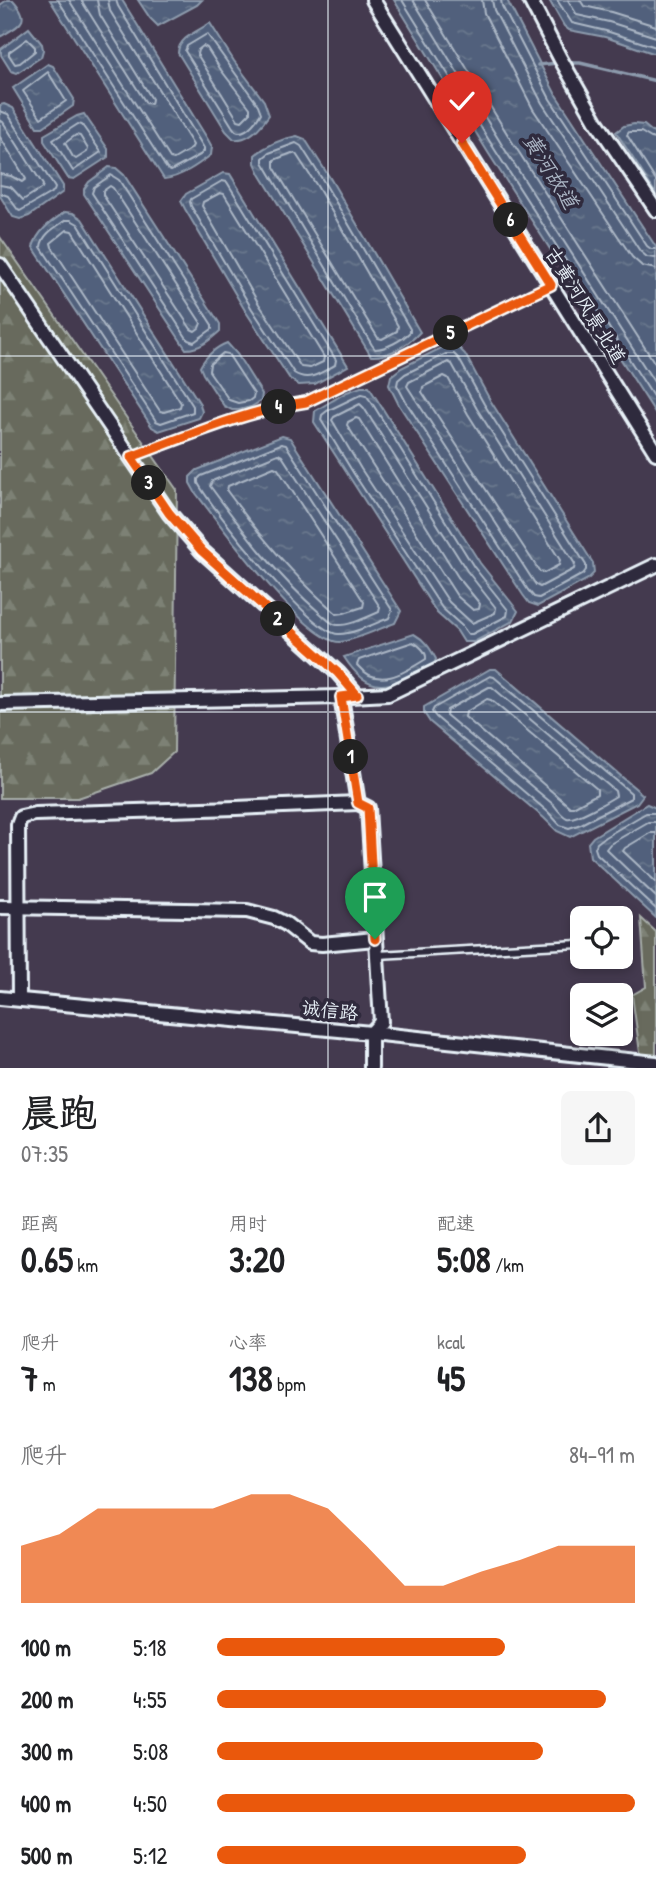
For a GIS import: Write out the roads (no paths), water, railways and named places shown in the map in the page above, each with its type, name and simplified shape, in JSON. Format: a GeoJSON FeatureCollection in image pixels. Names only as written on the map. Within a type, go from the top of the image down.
{"type":"FeatureCollection","features":[{"type":"Feature","properties":{"kind":"street","name":"古黄河风景北道"},"geometry":{"type":"LineString","coordinates":[[373,0],[656,453]]}},
{"type":"Feature","properties":{"kind":"street"},"geometry":{"type":"LineString","coordinates":[[530,0],[596,121],[656,210]]}},
{"type":"Feature","properties":{"kind":"street"},"geometry":{"type":"LineString","coordinates":[[0,265],[169,513],[202,551],[338,673],[357,695]]}},
{"type":"Feature","properties":{"kind":"street"},"geometry":{"type":"LineString","coordinates":[[0,704],[388,694],[656,565]]}},
{"type":"Feature","properties":{"kind":"street"},"geometry":{"type":"LineString","coordinates":[[341,697],[358,803]]}},
{"type":"Feature","properties":{"kind":"street"},"geometry":{"type":"LineString","coordinates":[[19,999],[18,825],[21,817],[35,814],[358,803],[368,808],[381,1022],[371,1034],[371,1068]]}},
{"type":"Feature","properties":{"kind":"street"},"geometry":{"type":"LineString","coordinates":[[0,907],[247,911],[286,924],[310,943],[375,939]]}},
{"type":"Feature","properties":{"kind":"street","name":"诚信路"},"geometry":{"type":"LineString","coordinates":[[0,998],[656,1063]]}},
{"type":"Feature","properties":{"kind":"lane"},"geometry":{"type":"LineString","coordinates":[[376,956],[570,945]]}},
{"type":"Feature","properties":{"kind":"water"},"geometry":{"type":"Polygon","coordinates":[[[7,0],[13,0],[23,18],[18,26],[0,37],[0,5],[7,0]]]}},
{"type":"Feature","properties":{"kind":"water"},"geometry":{"type":"Polygon","coordinates":[[[50,0],[122,0],[207,138],[212,147],[211,155],[183,173],[164,179],[50,0]]]}},
{"type":"Feature","properties":{"kind":"water"},"geometry":{"type":"Polygon","coordinates":[[[138,0],[202,0],[158,26],[138,0]]]}},
{"type":"Feature","properties":{"kind":"water","name":"黄河故道"},"geometry":{"type":"Polygon","coordinates":[[[394,0],[507,0],[556,95],[656,247],[656,414],[489,154],[394,0]]]}},
{"type":"Feature","properties":{"kind":"water"},"geometry":{"type":"Polygon","coordinates":[[[549,0],[656,0],[656,54],[605,37],[569,30],[549,0]]]}},
{"type":"Feature","properties":{"kind":"water"},"geometry":{"type":"Polygon","coordinates":[[[210,23],[264,101],[269,115],[245,138],[234,139],[226,131],[178,53],[185,39],[210,23]]]}},
{"type":"Feature","properties":{"kind":"water"},"geometry":{"type":"Polygon","coordinates":[[[29,28],[42,44],[41,57],[17,73],[11,71],[1,55],[1,49],[29,28]]]}},
{"type":"Feature","properties":{"kind":"water"},"geometry":{"type":"Polygon","coordinates":[[[48,64],[53,66],[74,99],[73,106],[43,127],[37,127],[13,88],[48,64]]]}},
{"type":"Feature","properties":{"kind":"water"},"geometry":{"type":"Polygon","coordinates":[[[0,105],[13,108],[63,186],[63,192],[29,216],[20,219],[13,217],[0,196],[0,105]]]}},
{"type":"Feature","properties":{"kind":"water"},"geometry":{"type":"Polygon","coordinates":[[[84,114],[108,149],[108,157],[74,179],[68,178],[44,141],[44,135],[84,114]]]}},
{"type":"Feature","properties":{"kind":"water"},"geometry":{"type":"Polygon","coordinates":[[[644,125],[656,135],[656,194],[616,132],[624,126],[644,125]]]}},
{"type":"Feature","properties":{"kind":"water"},"geometry":{"type":"Polygon","coordinates":[[[297,136],[305,139],[330,178],[420,332],[404,346],[371,356],[260,174],[255,155],[264,148],[297,136]]]}},
{"type":"Feature","properties":{"kind":"water"},"geometry":{"type":"Polygon","coordinates":[[[109,167],[116,168],[124,175],[220,324],[220,331],[200,346],[186,349],[84,194],[89,182],[109,167]]]}},
{"type":"Feature","properties":{"kind":"water"},"geometry":{"type":"Polygon","coordinates":[[[223,173],[230,174],[348,366],[315,384],[299,385],[290,379],[246,312],[181,201],[186,194],[223,173]]]}},
{"type":"Feature","properties":{"kind":"water"},"geometry":{"type":"Polygon","coordinates":[[[65,212],[73,213],[82,219],[200,404],[202,412],[199,418],[159,431],[152,427],[33,247],[42,231],[65,212]]]}},
{"type":"Feature","properties":{"kind":"water"},"geometry":{"type":"Polygon","coordinates":[[[227,343],[262,394],[261,401],[251,407],[232,410],[224,406],[200,367],[211,353],[227,343]]]}},
{"type":"Feature","properties":{"kind":"water"},"geometry":{"type":"Polygon","coordinates":[[[445,346],[457,346],[465,354],[490,400],[593,563],[594,573],[588,579],[538,606],[529,603],[523,595],[399,405],[389,385],[391,376],[401,368],[445,346]]]}},
{"type":"Feature","properties":{"kind":"water"},"geometry":{"type":"Polygon","coordinates":[[[361,387],[369,387],[480,563],[518,611],[513,621],[474,642],[464,642],[457,631],[437,613],[314,422],[315,411],[361,387]]]}},
{"type":"Feature","properties":{"kind":"water"},"geometry":{"type":"Polygon","coordinates":[[[282,436],[290,438],[401,611],[395,623],[345,641],[339,642],[324,636],[305,622],[262,578],[195,492],[190,477],[197,470],[282,436]]]}},
{"type":"Feature","properties":{"kind":"water"},"geometry":{"type":"Polygon","coordinates":[[[414,634],[427,645],[436,659],[434,664],[396,682],[386,685],[365,680],[344,657],[414,634]]]}},
{"type":"Feature","properties":{"kind":"water"},"geometry":{"type":"Polygon","coordinates":[[[490,669],[496,669],[643,795],[637,803],[570,837],[557,831],[430,722],[424,713],[424,707],[490,669]]]}},
{"type":"Feature","properties":{"kind":"water"},"geometry":{"type":"Polygon","coordinates":[[[647,804],[656,808],[656,918],[590,857],[588,843],[593,837],[647,804]]]}},
{"type":"Feature","properties":{"kind":"waterway"},"geometry":{"type":"LineString","coordinates":[[538,65],[558,63]]}},
{"type":"Feature","properties":{"kind":"waterway"},"geometry":{"type":"LineString","coordinates":[[566,63],[580,63],[656,81]]}}]}
